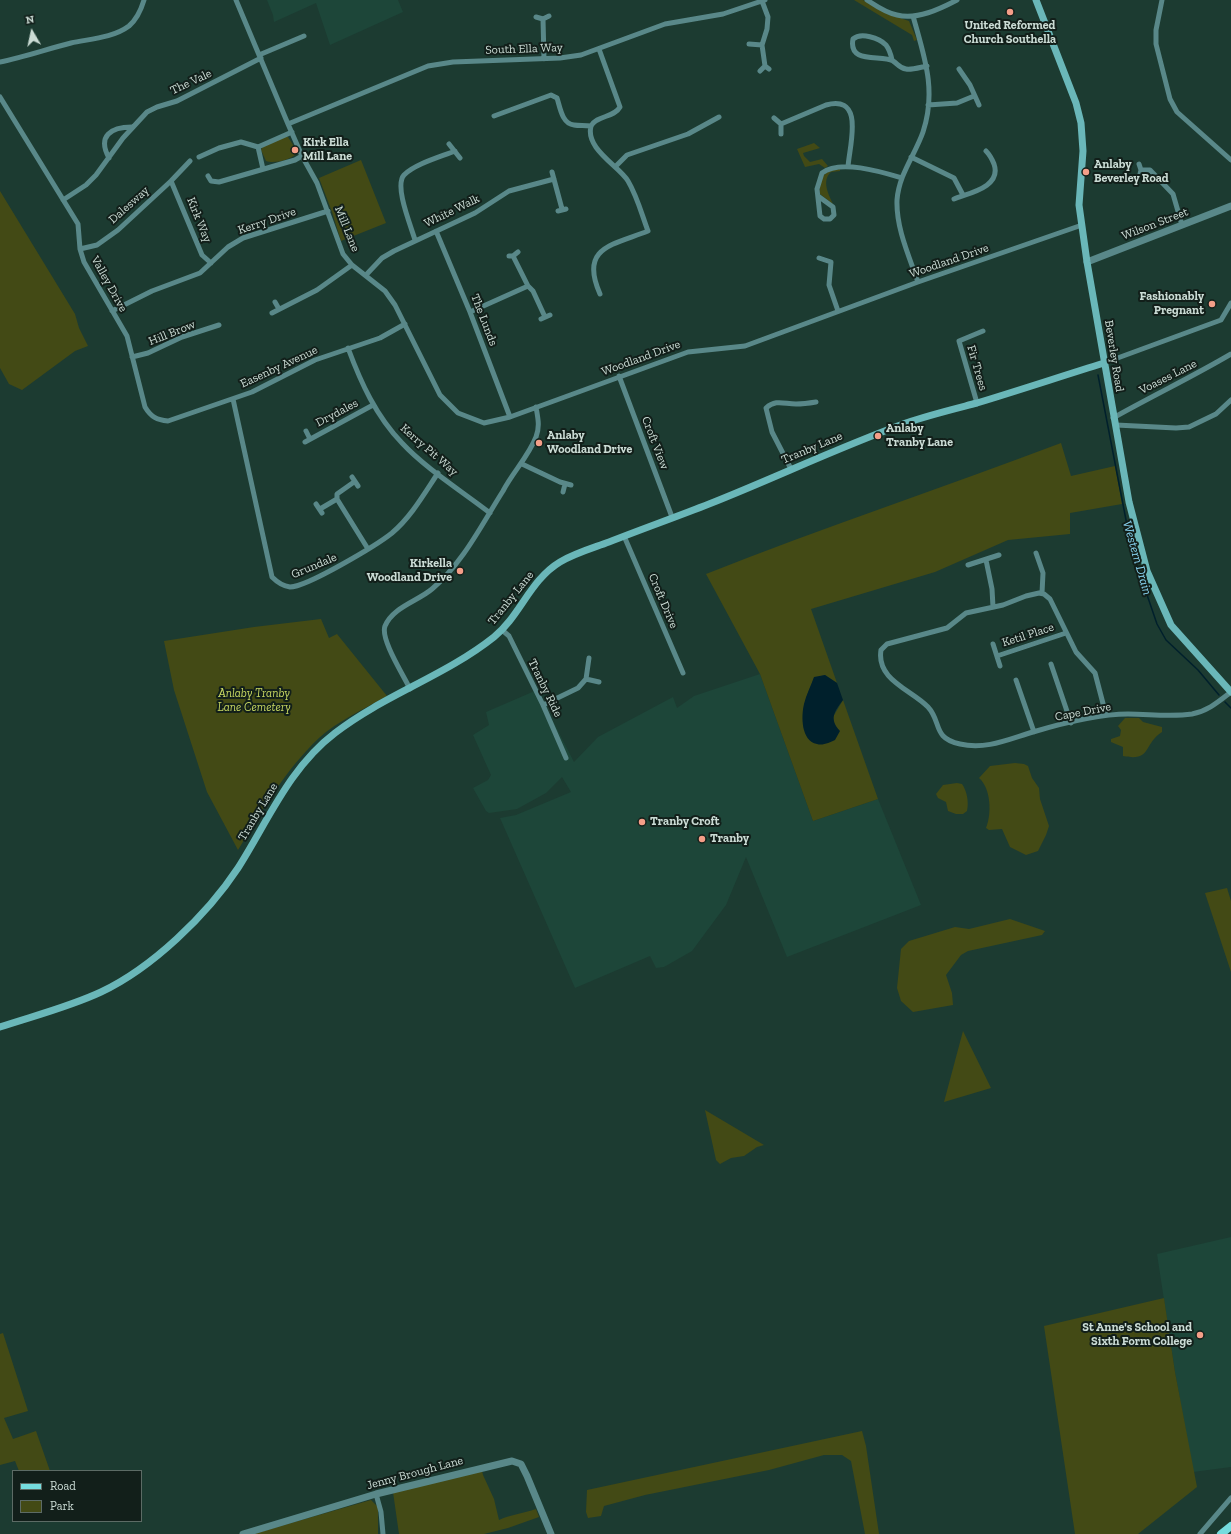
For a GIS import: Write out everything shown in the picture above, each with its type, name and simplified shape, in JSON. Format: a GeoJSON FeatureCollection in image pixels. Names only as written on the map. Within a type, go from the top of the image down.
{"type":"FeatureCollection","features":[{"type":"Feature","properties":{"kind":"main road","name":"Beverley Road"},"geometry":{"type":"LineString","coordinates":[[1036,0],[1076,103],[1081,123],[1083,151],[1079,204],[1087,262],[1129,502],[1147,572],[1171,625],[1231,692]]}},
{"type":"Feature","properties":{"kind":"main road","name":"Tranby Lane"},"geometry":{"type":"LineString","coordinates":[[0,1027],[100,992],[131,974],[183,933],[217,896],[238,868],[272,807],[292,778],[320,745],[374,707],[410,689],[467,656],[502,630],[538,581],[558,563],[855,442],[911,421],[1104,363]]}},
{"type":"Feature","properties":{"kind":"main road"},"geometry":{"type":"LineString","coordinates":[[1221,1534],[1231,1526]]}},
{"type":"Feature","properties":{"kind":"street"},"geometry":{"type":"LineString","coordinates":[[0,62],[26,57],[70,43],[106,36],[129,26],[139,15],[144,0]]}},
{"type":"Feature","properties":{"kind":"street","name":"Mill Lane"},"geometry":{"type":"LineString","coordinates":[[236,0],[302,156],[317,183],[343,254],[352,265],[384,291],[395,305],[440,395],[458,413],[484,423],[510,417],[536,407]]}},
{"type":"Feature","properties":{"kind":"street"},"geometry":{"type":"LineString","coordinates":[[867,0],[892,14],[904,16],[913,16],[926,13],[957,0]]}},
{"type":"Feature","properties":{"kind":"street"},"geometry":{"type":"LineString","coordinates":[[1162,0],[1156,30],[1156,44],[1170,99],[1177,112],[1231,160]]}},
{"type":"Feature","properties":{"kind":"street"},"geometry":{"type":"LineString","coordinates":[[760,71],[767,67],[762,45],[768,29],[768,17],[763,1]]}},
{"type":"Feature","properties":{"kind":"street","name":"South Ella Way"},"geometry":{"type":"LineString","coordinates":[[288,124],[428,66],[453,62],[571,57],[599,49],[665,24],[723,14],[763,1]]}},
{"type":"Feature","properties":{"kind":"street"},"geometry":{"type":"LineString","coordinates":[[536,16],[543,19],[549,16]]}},
{"type":"Feature","properties":{"kind":"street"},"geometry":{"type":"LineString","coordinates":[[913,16],[930,79],[928,105],[923,132],[902,178],[897,200],[899,226],[918,282]]}},
{"type":"Feature","properties":{"kind":"street"},"geometry":{"type":"LineString","coordinates":[[543,19],[544,59]]}},
{"type":"Feature","properties":{"kind":"street"},"geometry":{"type":"LineString","coordinates":[[892,60],[865,57],[858,54],[854,49],[853,39],[858,35],[865,35],[884,44],[892,60],[901,68],[907,70],[927,66]]}},
{"type":"Feature","properties":{"kind":"street","name":"The Vale"},"geometry":{"type":"LineString","coordinates":[[63,200],[86,185],[109,158],[132,127],[152,109],[177,101],[260,57],[304,36]]}},
{"type":"Feature","properties":{"kind":"street"},"geometry":{"type":"LineString","coordinates":[[749,44],[762,45]]}},
{"type":"Feature","properties":{"kind":"street"},"geometry":{"type":"LineString","coordinates":[[599,49],[620,107],[616,112],[595,121],[590,126],[590,132],[598,150],[631,185],[648,231],[610,246],[598,255],[593,265],[592,272],[600,294]]}},
{"type":"Feature","properties":{"kind":"street"},"geometry":{"type":"LineString","coordinates":[[959,68],[979,105]]}},
{"type":"Feature","properties":{"kind":"street"},"geometry":{"type":"LineString","coordinates":[[494,116],[551,95],[557,98],[567,122],[575,125],[590,126]]}},
{"type":"Feature","properties":{"kind":"street"},"geometry":{"type":"LineString","coordinates":[[928,105],[957,103],[974,96]]}},
{"type":"Feature","properties":{"kind":"street","name":"Valley Drive"},"geometry":{"type":"LineString","coordinates":[[0,97],[78,224],[80,249],[84,262],[127,336],[145,407],[150,415],[159,420]]}},
{"type":"Feature","properties":{"kind":"street"},"geometry":{"type":"LineString","coordinates":[[782,124],[826,105],[833,103],[845,106],[852,116],[853,124],[848,167]]}},
{"type":"Feature","properties":{"kind":"street"},"geometry":{"type":"LineString","coordinates":[[615,167],[627,155],[688,134],[719,117]]}},
{"type":"Feature","properties":{"kind":"street"},"geometry":{"type":"LineString","coordinates":[[774,118],[782,124]]}},
{"type":"Feature","properties":{"kind":"street"},"geometry":{"type":"LineString","coordinates":[[781,134],[782,124]]}},
{"type":"Feature","properties":{"kind":"street"},"geometry":{"type":"LineString","coordinates":[[109,158],[104,145],[106,137],[112,130],[132,127]]}},
{"type":"Feature","properties":{"kind":"street"},"geometry":{"type":"LineString","coordinates":[[199,157],[219,148],[241,142],[258,147],[292,132]]}},
{"type":"Feature","properties":{"kind":"street"},"geometry":{"type":"LineString","coordinates":[[449,144],[460,158]]}},
{"type":"Feature","properties":{"kind":"street"},"geometry":{"type":"LineString","coordinates":[[258,147],[263,169]]}},
{"type":"Feature","properties":{"kind":"street"},"geometry":{"type":"LineString","coordinates":[[415,240],[401,193],[400,183],[403,176],[412,169],[455,151]]}},
{"type":"Feature","properties":{"kind":"street"},"geometry":{"type":"LineString","coordinates":[[954,199],[977,191],[990,182],[995,176],[995,169],[990,152]]}},
{"type":"Feature","properties":{"kind":"street"},"geometry":{"type":"LineString","coordinates":[[208,176],[211,181],[219,182],[295,160],[302,156]]}},
{"type":"Feature","properties":{"kind":"street"},"geometry":{"type":"LineString","coordinates":[[911,157],[954,178],[963,195]]}},
{"type":"Feature","properties":{"kind":"street","name":"Dalesway"},"geometry":{"type":"LineString","coordinates":[[80,249],[97,245],[118,230],[187,167],[190,161]]}},
{"type":"Feature","properties":{"kind":"street"},"geometry":{"type":"LineString","coordinates":[[818,196],[833,207],[834,214],[830,219],[824,219],[820,216],[818,196],[817,184],[822,173],[830,167],[848,167],[881,172],[902,178]]}},
{"type":"Feature","properties":{"kind":"street"},"geometry":{"type":"LineString","coordinates":[[1140,169],[1150,170],[1173,194],[1182,225]]}},
{"type":"Feature","properties":{"kind":"street"},"geometry":{"type":"LineString","coordinates":[[552,172],[562,210]]}},
{"type":"Feature","properties":{"kind":"street","name":"White Walk"},"geometry":{"type":"LineString","coordinates":[[366,275],[382,258],[415,240],[475,213],[508,190],[554,179]]}},
{"type":"Feature","properties":{"kind":"street","name":"Kirk Way"},"geometry":{"type":"LineString","coordinates":[[171,181],[202,255],[211,263]]}},
{"type":"Feature","properties":{"kind":"street","name":"Wilson Street"},"geometry":{"type":"LineString","coordinates":[[1087,262],[1231,206]]}},
{"type":"Feature","properties":{"kind":"street","name":"Kerry Drive"},"geometry":{"type":"LineString","coordinates":[[112,311],[152,291],[200,273],[228,247],[243,238],[328,211]]}},
{"type":"Feature","properties":{"kind":"street","name":"Woodland Drive"},"geometry":{"type":"LineString","coordinates":[[536,407],[688,352],[744,346],[918,282],[1082,225]]}},
{"type":"Feature","properties":{"kind":"street","name":"The Lunds"},"geometry":{"type":"LineString","coordinates":[[436,231],[470,312],[510,417]]}},
{"type":"Feature","properties":{"kind":"street"},"geometry":{"type":"LineString","coordinates":[[513,255],[528,286],[533,291],[545,317]]}},
{"type":"Feature","properties":{"kind":"street"},"geometry":{"type":"LineString","coordinates":[[819,258],[831,262],[829,284],[838,311]]}},
{"type":"Feature","properties":{"kind":"street"},"geometry":{"type":"LineString","coordinates":[[272,313],[317,290],[352,265]]}},
{"type":"Feature","properties":{"kind":"street"},"geometry":{"type":"LineString","coordinates":[[470,312],[528,286]]}},
{"type":"Feature","properties":{"kind":"street"},"geometry":{"type":"LineString","coordinates":[[275,302],[279,310]]}},
{"type":"Feature","properties":{"kind":"street"},"geometry":{"type":"LineString","coordinates":[[1104,363],[1221,320],[1231,303]]}},
{"type":"Feature","properties":{"kind":"street","name":"Easenby Avenue"},"geometry":{"type":"LineString","coordinates":[[159,420],[168,420],[252,392],[315,360],[380,338],[404,324]]}},
{"type":"Feature","properties":{"kind":"street","name":"Hill Brow"},"geometry":{"type":"LineString","coordinates":[[132,357],[148,353],[182,337],[219,325]]}},
{"type":"Feature","properties":{"kind":"street","name":"Fir Trees"},"geometry":{"type":"LineString","coordinates":[[977,402],[959,341],[983,331]]}},
{"type":"Feature","properties":{"kind":"street","name":"Kerry Pit Way"},"geometry":{"type":"LineString","coordinates":[[348,348],[359,379],[373,405],[402,444],[490,513]]}},
{"type":"Feature","properties":{"kind":"street","name":"Voases Lane"},"geometry":{"type":"LineString","coordinates":[[1114,421],[1157,393],[1192,377],[1231,354]]}},
{"type":"Feature","properties":{"kind":"street","name":"Croft View"},"geometry":{"type":"LineString","coordinates":[[619,376],[672,517]]}},
{"type":"Feature","properties":{"kind":"street","name":"Grundale"},"geometry":{"type":"LineString","coordinates":[[233,399],[272,577],[280,584],[291,587],[340,566],[392,533],[416,506],[438,473]]}},
{"type":"Feature","properties":{"kind":"street"},"geometry":{"type":"LineString","coordinates":[[1114,421],[1176,428],[1189,426],[1216,414],[1228,401],[1231,400]]}},
{"type":"Feature","properties":{"kind":"street"},"geometry":{"type":"LineString","coordinates":[[791,469],[772,432],[766,408],[772,403],[783,401],[795,404],[816,402]]}},
{"type":"Feature","properties":{"kind":"street","name":"Drydales"},"geometry":{"type":"LineString","coordinates":[[306,431],[308,440],[373,405]]}},
{"type":"Feature","properties":{"kind":"street"},"geometry":{"type":"LineString","coordinates":[[410,689],[385,639],[385,626],[395,612],[432,589],[458,561],[490,513],[503,490],[522,464],[537,436],[539,421],[536,407]]}},
{"type":"Feature","properties":{"kind":"street"},"geometry":{"type":"LineString","coordinates":[[522,464],[568,484],[563,492]]}},
{"type":"Feature","properties":{"kind":"street"},"geometry":{"type":"LineString","coordinates":[[319,508],[336,499],[337,494],[354,481]]}},
{"type":"Feature","properties":{"kind":"street"},"geometry":{"type":"LineString","coordinates":[[336,499],[368,549]]}},
{"type":"Feature","properties":{"kind":"street","name":"Croft Drive"},"geometry":{"type":"LineString","coordinates":[[624,536],[683,673]]}},
{"type":"Feature","properties":{"kind":"street"},"geometry":{"type":"LineString","coordinates":[[1036,553],[1043,573],[1042,594]]}},
{"type":"Feature","properties":{"kind":"street"},"geometry":{"type":"LineString","coordinates":[[968,565],[1000,555]]}},
{"type":"Feature","properties":{"kind":"street"},"geometry":{"type":"LineString","coordinates":[[986,560],[992,589],[993,608],[1008,604],[1026,596],[1042,594],[1050,599],[1080,658],[1095,673],[1106,716]]}},
{"type":"Feature","properties":{"kind":"street","name":"Cape Drive"},"geometry":{"type":"LineString","coordinates":[[993,608],[966,613],[947,628],[887,644],[881,650],[884,668],[891,678],[902,689],[930,710],[940,734],[959,744],[989,746],[1034,732],[1106,716],[1192,714],[1209,709],[1231,692]]}},
{"type":"Feature","properties":{"kind":"street","name":"Tranby Ride"},"geometry":{"type":"LineString","coordinates":[[502,630],[509,636],[543,705],[566,758]]}},
{"type":"Feature","properties":{"kind":"street","name":"Ketil Place"},"geometry":{"type":"LineString","coordinates":[[997,656],[1066,633]]}},
{"type":"Feature","properties":{"kind":"street","name":"Ketil Place"},"geometry":{"type":"LineString","coordinates":[[993,644],[1000,666]]}},
{"type":"Feature","properties":{"kind":"street"},"geometry":{"type":"LineString","coordinates":[[543,705],[578,688],[586,679],[589,658]]}},
{"type":"Feature","properties":{"kind":"street"},"geometry":{"type":"LineString","coordinates":[[1051,664],[1071,723]]}},
{"type":"Feature","properties":{"kind":"street"},"geometry":{"type":"LineString","coordinates":[[586,679],[599,682]]}},
{"type":"Feature","properties":{"kind":"street"},"geometry":{"type":"LineString","coordinates":[[1016,680],[1034,732]]}},
{"type":"Feature","properties":{"kind":"street","name":"Jenny Brough Lane"},"geometry":{"type":"LineString","coordinates":[[243,1534],[376,1494],[512,1461],[521,1464],[551,1534]]}},
{"type":"Feature","properties":{"kind":"street"},"geometry":{"type":"LineString","coordinates":[[376,1494],[381,1512],[383,1534]]}},
{"type":"Feature","properties":{"kind":"street"},"geometry":{"type":"LineString","coordinates":[[1200,1534],[1231,1498]]}},
{"type":"Feature","properties":{"kind":"shaded area"},"geometry":{"type":"Polygon","coordinates":[[[267,0],[398,0],[403,12],[330,45],[316,3],[274,22],[267,0]]]}},
{"type":"Feature","properties":{"kind":"shaded area","name":"Tranby"},"geometry":{"type":"Polygon","coordinates":[[[760,674],[813,821],[878,799],[921,905],[787,957],[746,857],[726,905],[692,951],[664,967],[656,968],[650,956],[575,988],[500,818],[516,815],[571,792],[562,777],[546,793],[517,809],[489,813],[486,811],[473,788],[488,780],[491,775],[473,735],[489,725],[486,712],[537,690],[574,762],[598,737],[673,697],[677,708],[694,696],[760,674]]]}},
{"type":"Feature","properties":{"kind":"shaded area","name":"St Anne's School and Sixth Form College"},"geometry":{"type":"Polygon","coordinates":[[[1231,1237],[1231,1467],[1193,1472],[1175,1372],[1157,1254],[1231,1237]]]}},
{"type":"Feature","properties":{"kind":"green space"},"geometry":{"type":"Polygon","coordinates":[[[854,0],[863,0],[888,14],[909,21],[917,40],[914,41],[912,35],[854,0]]]}},
{"type":"Feature","properties":{"kind":"green space"},"geometry":{"type":"Polygon","coordinates":[[[285,136],[288,137],[295,148],[296,154],[282,161],[266,161],[261,150],[263,146],[285,136]]]}},
{"type":"Feature","properties":{"kind":"green space"},"geometry":{"type":"Polygon","coordinates":[[[814,143],[820,148],[803,153],[804,156],[810,162],[822,159],[828,166],[825,168],[819,164],[805,167],[797,149],[814,143]]]}},
{"type":"Feature","properties":{"kind":"green space"},"geometry":{"type":"Polygon","coordinates":[[[361,160],[386,223],[341,241],[319,178],[361,160]]]}},
{"type":"Feature","properties":{"kind":"green space"},"geometry":{"type":"Polygon","coordinates":[[[840,169],[840,171],[831,172],[828,176],[826,184],[833,204],[820,194],[820,183],[821,179],[827,173],[840,169]]]}},
{"type":"Feature","properties":{"kind":"green space"},"geometry":{"type":"Polygon","coordinates":[[[0,191],[75,314],[79,328],[88,346],[75,351],[22,390],[9,384],[0,368],[0,191]]]}},
{"type":"Feature","properties":{"kind":"green space"},"geometry":{"type":"Polygon","coordinates":[[[1061,443],[1071,476],[1115,466],[1122,504],[1070,513],[1070,534],[1008,540],[935,572],[811,609],[837,683],[825,675],[814,678],[805,703],[803,716],[804,730],[834,723],[833,717],[843,700],[878,799],[813,821],[760,674],[706,574],[1061,443]]]}},
{"type":"Feature","properties":{"kind":"green space","name":"Anlaby Tranby Lane Cemetery"},"geometry":{"type":"Polygon","coordinates":[[[321,619],[329,638],[337,634],[387,696],[334,726],[307,750],[275,791],[238,850],[207,792],[174,690],[164,641],[254,627],[321,619]]]}},
{"type":"Feature","properties":{"kind":"green space"},"geometry":{"type":"Polygon","coordinates":[[[1125,718],[1139,718],[1143,722],[1162,727],[1162,732],[1156,737],[1146,751],[1139,756],[1123,756],[1123,747],[1111,742],[1111,739],[1120,736],[1121,730],[1118,726],[1125,718]]]}},
{"type":"Feature","properties":{"kind":"green space"},"geometry":{"type":"Polygon","coordinates":[[[1015,763],[1028,766],[1032,778],[1039,788],[1040,799],[1049,826],[1038,851],[1026,855],[1010,847],[1002,829],[989,830],[986,828],[990,809],[986,788],[979,778],[990,766],[1015,763]]]}},
{"type":"Feature","properties":{"kind":"green space"},"geometry":{"type":"Polygon","coordinates":[[[957,783],[962,784],[967,797],[967,811],[963,814],[956,814],[948,811],[946,802],[938,798],[936,794],[943,785],[957,783]]]}},
{"type":"Feature","properties":{"kind":"green space"},"geometry":{"type":"Polygon","coordinates":[[[1227,888],[1231,901],[1231,972],[1205,893],[1227,888]]]}},
{"type":"Feature","properties":{"kind":"green space"},"geometry":{"type":"Polygon","coordinates":[[[1010,919],[1045,931],[1042,935],[968,951],[961,955],[946,975],[952,993],[953,1005],[913,1012],[901,1001],[897,988],[901,949],[909,941],[955,927],[969,929],[1010,919]]]}},
{"type":"Feature","properties":{"kind":"green space"},"geometry":{"type":"Polygon","coordinates":[[[963,1031],[991,1088],[944,1102],[963,1031]]]}},
{"type":"Feature","properties":{"kind":"green space"},"geometry":{"type":"Polygon","coordinates":[[[705,1110],[764,1145],[757,1147],[744,1156],[731,1158],[720,1164],[716,1160],[705,1110]]]}},
{"type":"Feature","properties":{"kind":"green space"},"geometry":{"type":"Polygon","coordinates":[[[1164,1298],[1175,1372],[1197,1487],[1138,1534],[1075,1534],[1044,1326],[1164,1298]]]}},
{"type":"Feature","properties":{"kind":"green space"},"geometry":{"type":"Polygon","coordinates":[[[3,1333],[28,1411],[4,1418],[13,1439],[36,1431],[50,1470],[19,1470],[15,1461],[0,1465],[0,1334],[3,1333]]]}},
{"type":"Feature","properties":{"kind":"green space"},"geometry":{"type":"Polygon","coordinates":[[[862,1431],[866,1446],[879,1534],[865,1534],[851,1461],[842,1455],[824,1455],[769,1470],[645,1495],[604,1506],[601,1516],[588,1518],[586,1512],[587,1490],[862,1431]]]}},
{"type":"Feature","properties":{"kind":"green space"},"geometry":{"type":"Polygon","coordinates":[[[481,1467],[494,1499],[499,1520],[536,1509],[539,1517],[508,1528],[484,1534],[399,1534],[393,1492],[481,1467]]]}},
{"type":"Feature","properties":{"kind":"green space"},"geometry":{"type":"Polygon","coordinates":[[[371,1500],[378,1507],[378,1534],[253,1534],[371,1500]]]}},
{"type":"Feature","properties":{"kind":"water"},"geometry":{"type":"Polygon","coordinates":[[[825,675],[837,683],[843,700],[837,708],[834,716],[835,723],[840,731],[835,740],[826,744],[819,744],[812,742],[805,733],[803,727],[803,709],[814,677],[825,675]]]}},
{"type":"Feature","properties":{"kind":"waterway","name":"Western Drain"},"geometry":{"type":"LineString","coordinates":[[1098,375],[1132,551],[1157,624],[1166,640],[1198,670],[1219,695]]}},
{"type":"Feature","properties":{"kind":"waterway","name":"Western Drain"},"geometry":{"type":"LineString","coordinates":[[1225,702],[1231,708]]}},
{"type":"Feature","properties":{"kind":"place","name":"United Reformed Church Southella"},"geometry":{"type":"Point","coordinates":[1010,12]}},
{"type":"Feature","properties":{"kind":"place","name":"Kirk Ella Mill Lane"},"geometry":{"type":"Point","coordinates":[295,150]}},
{"type":"Feature","properties":{"kind":"place","name":"Anlaby Beverley Road"},"geometry":{"type":"Point","coordinates":[1086,172]}},
{"type":"Feature","properties":{"kind":"place","name":"Fashionably Pregnant"},"geometry":{"type":"Point","coordinates":[1212,304]}},
{"type":"Feature","properties":{"kind":"place","name":"Anlaby Tranby Lane"},"geometry":{"type":"Point","coordinates":[878,436]}},
{"type":"Feature","properties":{"kind":"place","name":"Anlaby Woodland Drive"},"geometry":{"type":"Point","coordinates":[539,443]}},
{"type":"Feature","properties":{"kind":"place","name":"Kirkella Woodland Drive"},"geometry":{"type":"Point","coordinates":[460,571]}},
{"type":"Feature","properties":{"kind":"place","name":"Tranby Croft"},"geometry":{"type":"Point","coordinates":[642,822]}},
{"type":"Feature","properties":{"kind":"place","name":"Tranby"},"geometry":{"type":"Point","coordinates":[702,839]}},
{"type":"Feature","properties":{"kind":"place","name":"St Anne's School and Sixth Form College"},"geometry":{"type":"Point","coordinates":[1200,1335]}}]}
